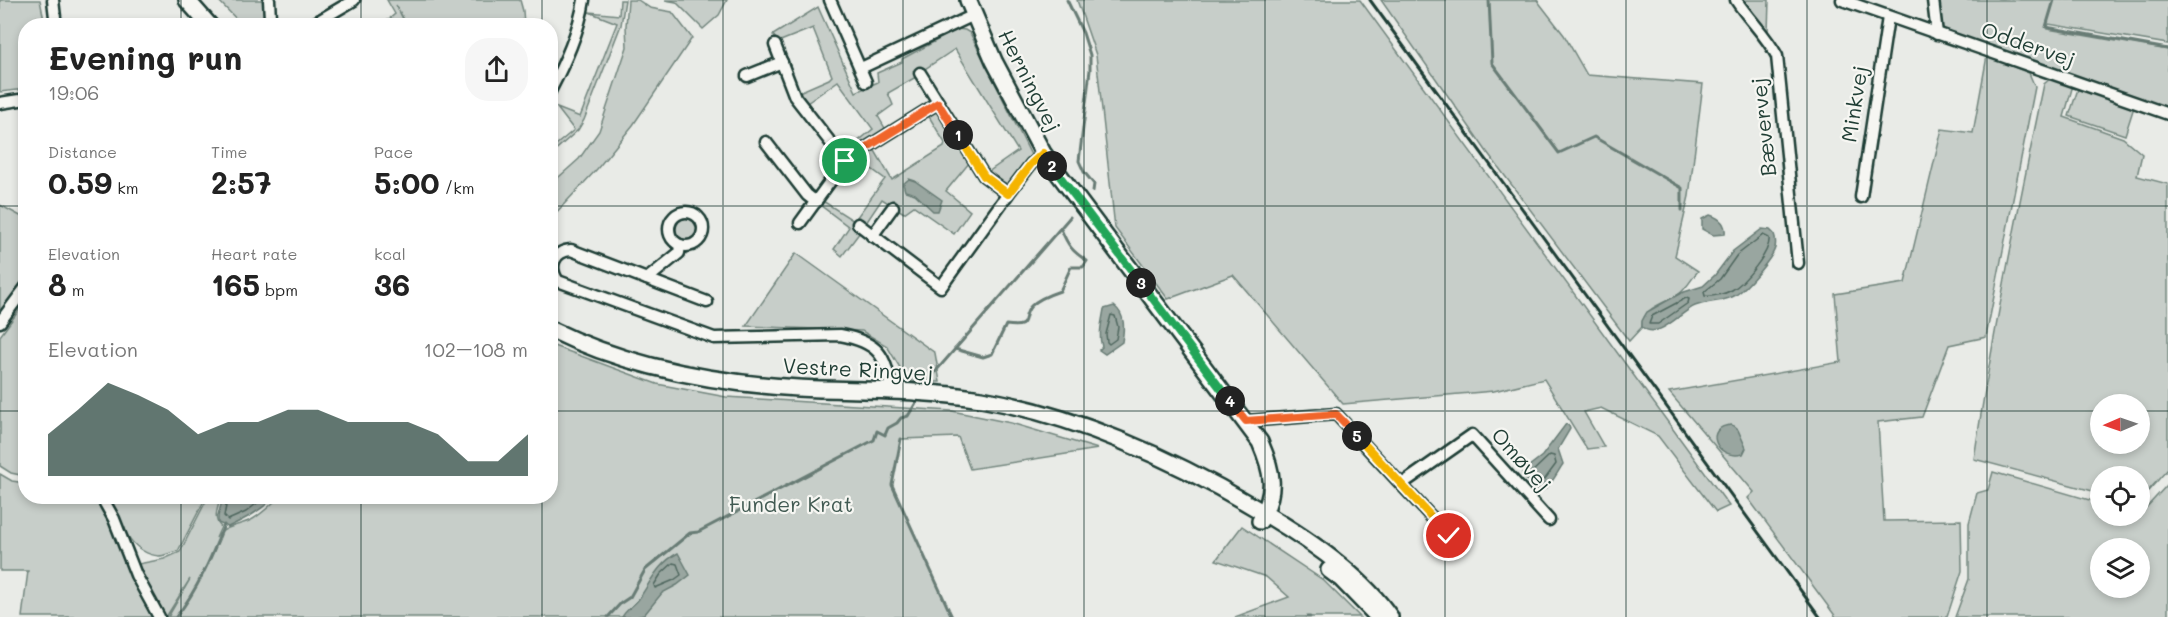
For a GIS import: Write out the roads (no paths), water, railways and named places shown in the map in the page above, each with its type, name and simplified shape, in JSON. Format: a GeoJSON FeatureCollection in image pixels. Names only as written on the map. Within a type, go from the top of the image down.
{"type":"FeatureCollection","features":[{"type":"Feature","properties":{"kind":"main road"},"geometry":{"type":"LineString","coordinates":[[187,0],[203,18]]}},
{"type":"Feature","properties":{"kind":"main road","name":"Herningvej"},"geometry":{"type":"LineString","coordinates":[[968,0],[994,61],[1043,153],[1260,442],[1269,465],[1272,488],[1270,502],[1262,517]]}},
{"type":"Feature","properties":{"kind":"main road","name":"Vestre Ringvej"},"geometry":{"type":"LineString","coordinates":[[558,332],[637,363],[737,382],[796,388],[980,399],[1037,412],[1114,438],[1162,460],[1209,491],[1262,517]]}},
{"type":"Feature","properties":{"kind":"main road"},"geometry":{"type":"LineString","coordinates":[[1262,517],[1341,579],[1378,617]]}},
{"type":"Feature","properties":{"kind":"main road"},"geometry":{"type":"LineString","coordinates":[[1262,517],[1366,586],[1390,617]]}},
{"type":"Feature","properties":{"kind":"street"},"geometry":{"type":"LineString","coordinates":[[52,0],[55,18]]}},
{"type":"Feature","properties":{"kind":"street"},"geometry":{"type":"LineString","coordinates":[[269,0],[270,18]]}},
{"type":"Feature","properties":{"kind":"street"},"geometry":{"type":"LineString","coordinates":[[324,18],[354,0]]}},
{"type":"Feature","properties":{"kind":"street"},"geometry":{"type":"LineString","coordinates":[[558,76],[567,57],[584,0]]}},
{"type":"Feature","properties":{"kind":"street"},"geometry":{"type":"LineString","coordinates":[[830,0],[866,82]]}},
{"type":"Feature","properties":{"kind":"street","name":"Bævervej"},"geometry":{"type":"LineString","coordinates":[[1736,0],[1745,14],[1768,39],[1777,56],[1798,263]]}},
{"type":"Feature","properties":{"kind":"street","name":"Oddervej"},"geometry":{"type":"LineString","coordinates":[[1842,0],[2168,114]]}},
{"type":"Feature","properties":{"kind":"street"},"geometry":{"type":"LineString","coordinates":[[1933,0],[1937,34]]}},
{"type":"Feature","properties":{"kind":"street","name":"Herningvej"},"geometry":{"type":"LineString","coordinates":[[861,68],[974,15]]}},
{"type":"Feature","properties":{"kind":"street","name":"Minkvej"},"geometry":{"type":"LineString","coordinates":[[1861,197],[1888,17]]}},
{"type":"Feature","properties":{"kind":"street"},"geometry":{"type":"LineString","coordinates":[[775,45],[795,96],[845,161]]}},
{"type":"Feature","properties":{"kind":"street"},"geometry":{"type":"LineString","coordinates":[[747,76],[782,62]]}},
{"type":"Feature","properties":{"kind":"street"},"geometry":{"type":"LineString","coordinates":[[920,73],[984,176],[1008,194]]}},
{"type":"Feature","properties":{"kind":"street"},"geometry":{"type":"LineString","coordinates":[[0,103],[18,100]]}},
{"type":"Feature","properties":{"kind":"street"},"geometry":{"type":"LineString","coordinates":[[800,223],[845,161],[938,103]]}},
{"type":"Feature","properties":{"kind":"street"},"geometry":{"type":"LineString","coordinates":[[766,142],[807,195],[816,202]]}},
{"type":"Feature","properties":{"kind":"street"},"geometry":{"type":"LineString","coordinates":[[858,224],[941,287],[1008,194],[1031,164],[1043,153]]}},
{"type":"Feature","properties":{"kind":"street"},"geometry":{"type":"LineString","coordinates":[[872,236],[893,207]]}},
{"type":"Feature","properties":{"kind":"street"},"geometry":{"type":"LineString","coordinates":[[647,279],[679,254],[680,244]]}},
{"type":"Feature","properties":{"kind":"street"},"geometry":{"type":"LineString","coordinates":[[558,254],[564,250],[572,250],[707,302]]}},
{"type":"Feature","properties":{"kind":"street"},"geometry":{"type":"LineString","coordinates":[[558,281],[714,338],[840,335],[856,338],[871,344],[882,356],[888,371],[891,392]]}},
{"type":"Feature","properties":{"kind":"street"},"geometry":{"type":"LineString","coordinates":[[0,322],[18,297]]}},
{"type":"Feature","properties":{"kind":"street"},"geometry":{"type":"LineString","coordinates":[[1246,421],[1336,414],[1449,536]]}},
{"type":"Feature","properties":{"kind":"street","name":"Omøvej"},"geometry":{"type":"LineString","coordinates":[[1402,484],[1472,435],[1549,520]]}},
{"type":"Feature","properties":{"kind":"street"},"geometry":{"type":"LineString","coordinates":[[106,504],[136,574],[159,617]]}},
{"type":"Feature","properties":{"kind":"water"},"geometry":{"type":"Polygon","coordinates":[[[909,179],[942,200],[938,211],[933,211],[915,194],[905,191],[903,184],[909,179]]]}},
{"type":"Feature","properties":{"kind":"water"},"geometry":{"type":"Polygon","coordinates":[[[1710,215],[1722,222],[1725,234],[1713,235],[1702,229],[1702,219],[1710,215]]]}},
{"type":"Feature","properties":{"kind":"water"},"geometry":{"type":"Polygon","coordinates":[[[1762,229],[1770,230],[1774,234],[1775,248],[1764,266],[1736,295],[1695,306],[1662,328],[1649,330],[1642,327],[1642,321],[1647,312],[1681,293],[1703,286],[1715,275],[1733,251],[1762,229]]]}},
{"type":"Feature","properties":{"kind":"water"},"geometry":{"type":"Polygon","coordinates":[[[1114,306],[1121,314],[1124,327],[1122,342],[1105,354],[1099,350],[1102,347],[1100,333],[1104,309],[1114,306]]]}},
{"type":"Feature","properties":{"kind":"water"},"geometry":{"type":"Polygon","coordinates":[[[1566,424],[1570,429],[1558,449],[1563,464],[1548,486],[1535,493],[1531,483],[1524,478],[1522,473],[1542,456],[1566,424]]]}},
{"type":"Feature","properties":{"kind":"water"},"geometry":{"type":"Polygon","coordinates":[[[1732,425],[1738,430],[1746,448],[1743,454],[1726,453],[1716,443],[1717,431],[1732,425]]]}},
{"type":"Feature","properties":{"kind":"water"},"geometry":{"type":"Polygon","coordinates":[[[221,504],[267,504],[247,518],[228,527],[218,523],[221,504]]]}},
{"type":"Feature","properties":{"kind":"water"},"geometry":{"type":"Polygon","coordinates":[[[678,553],[690,575],[662,593],[644,615],[622,617],[638,600],[665,562],[678,553]]]}},
{"type":"Feature","properties":{"kind":"waterway"},"geometry":{"type":"LineString","coordinates":[[1067,0],[1083,33],[1090,55],[1079,161],[1084,172],[1094,184],[1093,191]]}},
{"type":"Feature","properties":{"kind":"waterway"},"geometry":{"type":"LineString","coordinates":[[1489,0],[1492,63],[1559,153],[1594,137],[1682,188],[1682,210]]}},
{"type":"Feature","properties":{"kind":"waterway"},"geometry":{"type":"LineString","coordinates":[[2054,0],[2046,27],[2168,49]]}},
{"type":"Feature","properties":{"kind":"waterway"},"geometry":{"type":"LineString","coordinates":[[927,385],[936,371],[1070,217]]}},
{"type":"Feature","properties":{"kind":"waterway"},"geometry":{"type":"LineString","coordinates":[[955,349],[983,357],[992,354],[1006,325],[1023,324],[1031,306],[1060,291],[1071,267],[1083,267],[1087,261],[1071,248],[1061,229]]}},
{"type":"Feature","properties":{"kind":"waterway"},"geometry":{"type":"LineString","coordinates":[[608,617],[630,597],[645,570],[690,533],[698,532],[874,440],[877,431],[885,435],[888,428],[901,418],[908,416],[917,401]]}},
{"type":"Feature","properties":{"kind":"waterway"},"geometry":{"type":"LineString","coordinates":[[901,439],[892,485],[952,617]]}},
{"type":"Feature","properties":{"kind":"waterway"},"geometry":{"type":"LineString","coordinates":[[176,617],[197,584],[224,525]]}},
{"type":"Feature","properties":{"kind":"railway"},"geometry":{"type":"LineString","coordinates":[[1370,0],[1820,617]]}},
{"type":"Feature","properties":{"kind":"park label","name":"Funder Krat"},"geometry":{"type":"Point","coordinates":[791,505]}}]}
